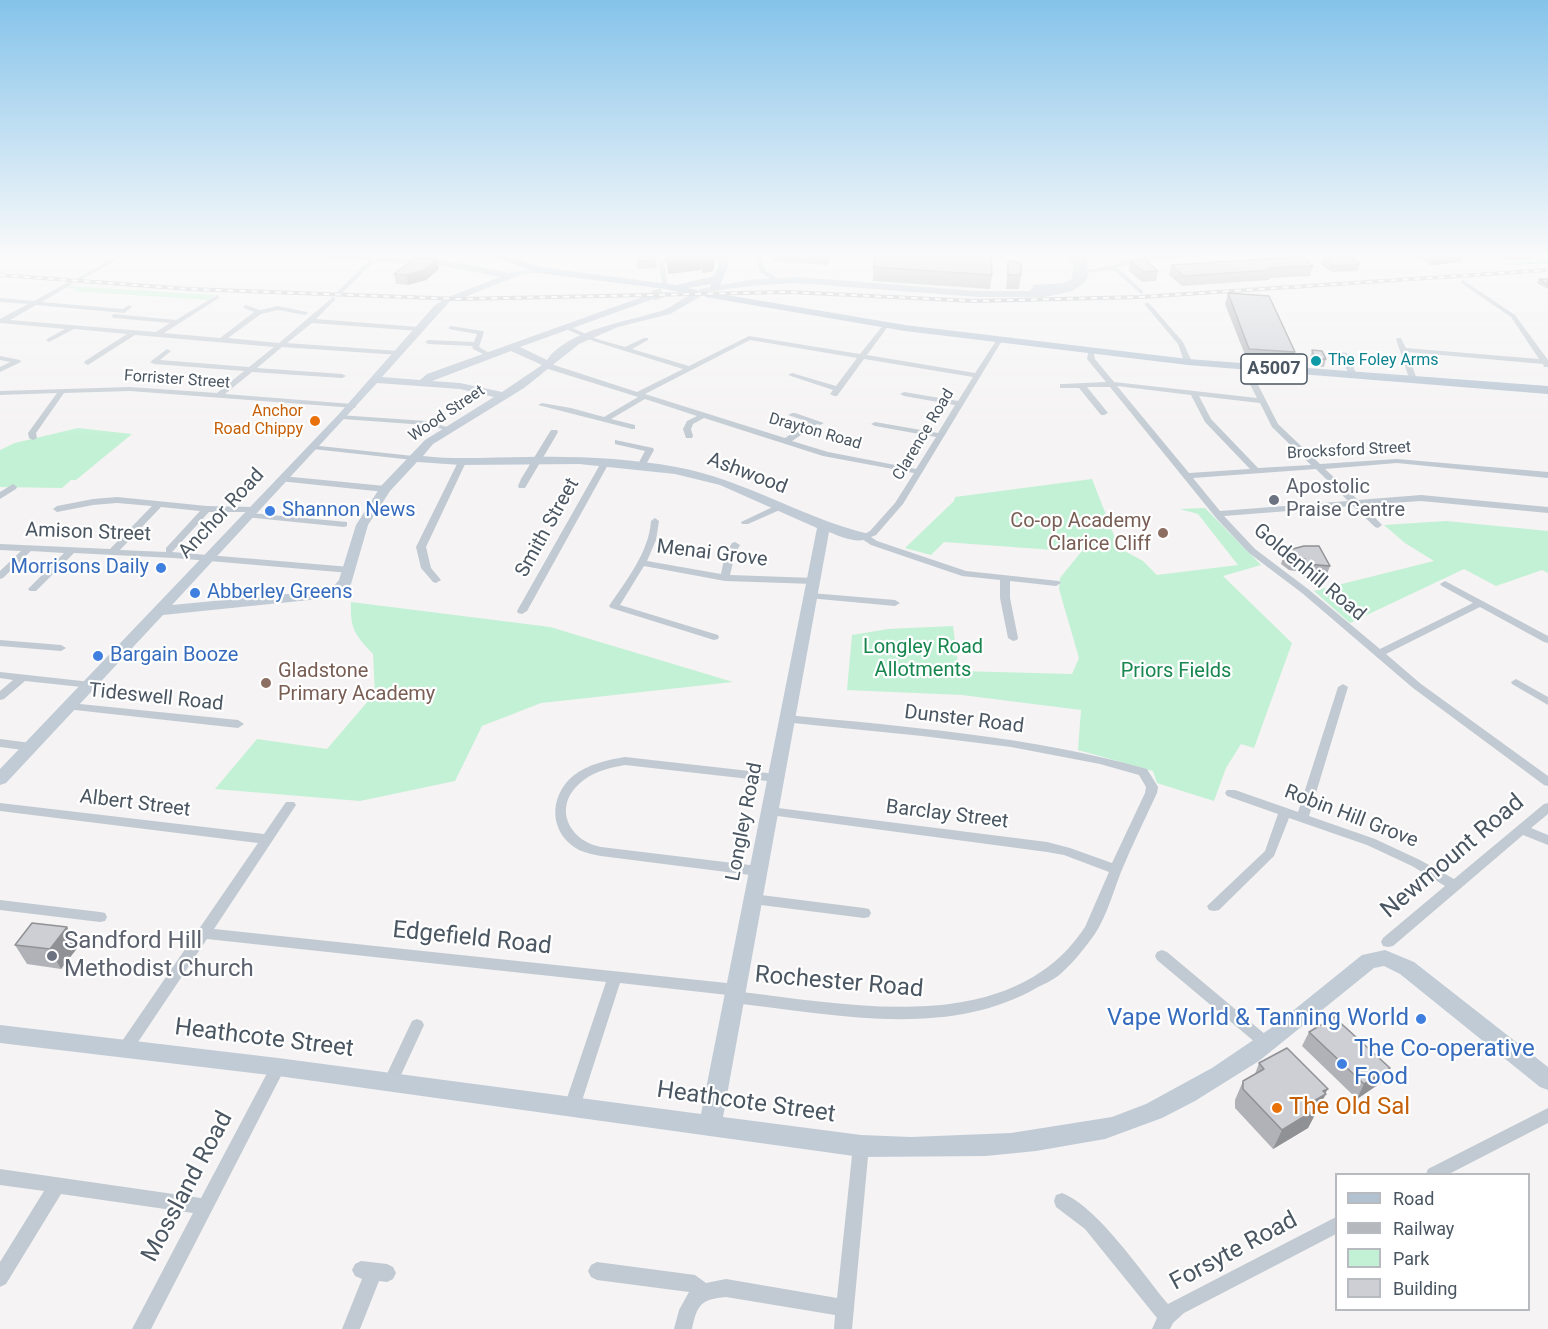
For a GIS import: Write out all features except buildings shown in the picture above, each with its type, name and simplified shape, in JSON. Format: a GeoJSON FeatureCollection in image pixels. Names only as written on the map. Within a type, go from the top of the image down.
{"type":"FeatureCollection","features":[{"type":"Feature","properties":{"kind":"main road","name":"A5007"},"geometry":{"type":"LineString","coordinates":[[839,316],[886,325],[1188,362],[1548,390]]}},
{"type":"Feature","properties":{"kind":"street"},"geometry":{"type":"LineString","coordinates":[[140,316],[176,322]]}},
{"type":"Feature","properties":{"kind":"street"},"geometry":{"type":"LineString","coordinates":[[158,334],[186,316]]}},
{"type":"Feature","properties":{"kind":"street"},"geometry":{"type":"LineString","coordinates":[[222,340],[254,316]]}},
{"type":"Feature","properties":{"kind":"street"},"geometry":{"type":"LineString","coordinates":[[218,396],[315,316]]}},
{"type":"Feature","properties":{"kind":"street","name":"Anchor Road"},"geometry":{"type":"LineString","coordinates":[[0,779],[342,417],[430,316]]}},
{"type":"Feature","properties":{"kind":"street"},"geometry":{"type":"LineString","coordinates":[[423,382],[431,376],[597,316]]}},
{"type":"Feature","properties":{"kind":"street","name":"Wood Street"},"geometry":{"type":"LineString","coordinates":[[159,611],[332,592],[346,581],[362,525],[385,489],[429,442],[504,396],[548,365],[566,348],[615,325],[651,316]]}},
{"type":"Feature","properties":{"kind":"street"},"geometry":{"type":"LineString","coordinates":[[1157,316],[1181,343],[1188,362]]}},
{"type":"Feature","properties":{"kind":"street"},"geometry":{"type":"LineString","coordinates":[[1513,316],[1547,363]]}},
{"type":"Feature","properties":{"kind":"street"},"geometry":{"type":"LineString","coordinates":[[1,321],[280,345],[399,352]]}},
{"type":"Feature","properties":{"kind":"street"},"geometry":{"type":"LineString","coordinates":[[310,321],[419,329]]}},
{"type":"Feature","properties":{"kind":"street"},"geometry":{"type":"LineString","coordinates":[[792,375],[836,392],[886,325]]}},
{"type":"Feature","properties":{"kind":"street"},"geometry":{"type":"LineString","coordinates":[[50,340],[73,327]]}},
{"type":"Feature","properties":{"kind":"street"},"geometry":{"type":"LineString","coordinates":[[566,327],[626,350],[689,368]]}},
{"type":"Feature","properties":{"kind":"street"},"geometry":{"type":"LineString","coordinates":[[451,328],[482,332],[475,344]]}},
{"type":"Feature","properties":{"kind":"street"},"geometry":{"type":"LineString","coordinates":[[88,363],[134,332]]}},
{"type":"Feature","properties":{"kind":"street"},"geometry":{"type":"LineString","coordinates":[[604,420],[689,368],[748,338],[978,375]]}},
{"type":"Feature","properties":{"kind":"street"},"geometry":{"type":"LineString","coordinates":[[626,350],[646,339]]}},
{"type":"Feature","properties":{"kind":"street","name":"Clarence Road"},"geometry":{"type":"LineString","coordinates":[[864,537],[873,533],[899,504],[1000,339]]}},
{"type":"Feature","properties":{"kind":"street"},"geometry":{"type":"LineString","coordinates":[[1399,339],[1413,379]]}},
{"type":"Feature","properties":{"kind":"street"},"geometry":{"type":"LineString","coordinates":[[428,342],[475,344]]}},
{"type":"Feature","properties":{"kind":"street"},"geometry":{"type":"LineString","coordinates":[[475,344],[477,349],[489,355]]}},
{"type":"Feature","properties":{"kind":"street"},"geometry":{"type":"LineString","coordinates":[[511,347],[548,365]]}},
{"type":"Feature","properties":{"kind":"street","name":"Goldenhill Road"},"geometry":{"type":"LineString","coordinates":[[1091,350],[1091,359],[1218,514],[1252,551],[1305,591],[1417,686],[1548,782]]}},
{"type":"Feature","properties":{"kind":"street"},"geometry":{"type":"LineString","coordinates":[[1404,350],[1547,363]]}},
{"type":"Feature","properties":{"kind":"street"},"geometry":{"type":"LineString","coordinates":[[167,351],[153,362],[337,378]]}},
{"type":"Feature","properties":{"kind":"street"},"geometry":{"type":"LineString","coordinates":[[1343,353],[1353,375]]}},
{"type":"Feature","properties":{"kind":"street"},"geometry":{"type":"LineString","coordinates":[[0,370],[17,362],[2,358]]}},
{"type":"Feature","properties":{"kind":"street","name":"Drayton Road"},"geometry":{"type":"LineString","coordinates":[[548,365],[826,454],[919,472]]}},
{"type":"Feature","properties":{"kind":"street"},"geometry":{"type":"LineString","coordinates":[[1245,367],[1275,425],[1378,525]]}},
{"type":"Feature","properties":{"kind":"street"},"geometry":{"type":"LineString","coordinates":[[375,380],[460,386],[504,396]]}},
{"type":"Feature","properties":{"kind":"street"},"geometry":{"type":"LineString","coordinates":[[1063,387],[1111,383],[1261,401]]}},
{"type":"Feature","properties":{"kind":"street"},"geometry":{"type":"LineString","coordinates":[[1081,385],[1104,413]]}},
{"type":"Feature","properties":{"kind":"street","name":"Forrister Street"},"geometry":{"type":"LineString","coordinates":[[1,393],[130,389],[352,406]]}},
{"type":"Feature","properties":{"kind":"street"},"geometry":{"type":"LineString","coordinates":[[23,434],[33,436],[63,390]]}},
{"type":"Feature","properties":{"kind":"street"},"geometry":{"type":"LineString","coordinates":[[1193,392],[1208,420],[1256,471]]}},
{"type":"Feature","properties":{"kind":"street"},"geometry":{"type":"LineString","coordinates":[[904,394],[960,404]]}},
{"type":"Feature","properties":{"kind":"street"},"geometry":{"type":"LineString","coordinates":[[550,404],[632,427]]}},
{"type":"Feature","properties":{"kind":"street"},"geometry":{"type":"LineString","coordinates":[[689,436],[687,429],[690,423],[704,415]]}},
{"type":"Feature","properties":{"kind":"street"},"geometry":{"type":"LineString","coordinates":[[786,441],[819,423],[792,415]]}},
{"type":"Feature","properties":{"kind":"street"},"geometry":{"type":"LineString","coordinates":[[342,417],[417,422],[450,429]]}},
{"type":"Feature","properties":{"kind":"street"},"geometry":{"type":"LineString","coordinates":[[875,424],[941,436]]}},
{"type":"Feature","properties":{"kind":"street"},"geometry":{"type":"LineString","coordinates":[[522,486],[532,466],[544,453],[554,432]]}},
{"type":"Feature","properties":{"kind":"street"},"geometry":{"type":"LineString","coordinates":[[618,442],[650,450],[641,466]]}},
{"type":"Feature","properties":{"kind":"street"},"geometry":{"type":"LineString","coordinates":[[313,447],[413,458]]}},
{"type":"Feature","properties":{"kind":"street","name":"Ashwood"},"geometry":{"type":"LineString","coordinates":[[413,458],[462,462],[537,460],[605,463],[695,474],[716,480],[824,526],[855,537],[864,537],[874,543],[965,574],[1056,583]]}},
{"type":"Feature","properties":{"kind":"street","name":"Brocksford Street"},"geometry":{"type":"LineString","coordinates":[[1187,477],[1397,461],[1548,475]]}},
{"type":"Feature","properties":{"kind":"street"},"geometry":{"type":"LineString","coordinates":[[436,580],[426,568],[421,547],[462,462]]}},
{"type":"Feature","properties":{"kind":"street","name":"Smith Street"},"geometry":{"type":"LineString","coordinates":[[522,611],[605,463]]}},
{"type":"Feature","properties":{"kind":"street"},"geometry":{"type":"LineString","coordinates":[[282,479],[385,489]]}},
{"type":"Feature","properties":{"kind":"street"},"geometry":{"type":"LineString","coordinates":[[1,495],[13,487]]}},
{"type":"Feature","properties":{"kind":"street"},"geometry":{"type":"LineString","coordinates":[[1218,514],[1421,498],[1548,510]]}},
{"type":"Feature","properties":{"kind":"street"},"geometry":{"type":"LineString","coordinates":[[57,509],[81,501],[117,500],[344,524]]}},
{"type":"Feature","properties":{"kind":"street"},"geometry":{"type":"LineString","coordinates":[[113,552],[160,503]]}},
{"type":"Feature","properties":{"kind":"street"},"geometry":{"type":"LineString","coordinates":[[745,522],[779,507]]}},
{"type":"Feature","properties":{"kind":"street"},"geometry":{"type":"LineString","coordinates":[[169,550],[207,508]]}},
{"type":"Feature","properties":{"kind":"street","name":"Menai Grove"},"geometry":{"type":"LineString","coordinates":[[655,521],[656,528],[642,563],[614,606],[714,637]]}},
{"type":"Feature","properties":{"kind":"street","name":"Longley Road"},"geometry":{"type":"LineString","coordinates":[[710,1126],[824,526]]}},
{"type":"Feature","properties":{"kind":"street"},"geometry":{"type":"LineString","coordinates":[[725,578],[730,554],[735,545]]}},
{"type":"Feature","properties":{"kind":"street","name":"Amison Street"},"geometry":{"type":"LineString","coordinates":[[0,547],[210,558],[350,570]]}},
{"type":"Feature","properties":{"kind":"street"},"geometry":{"type":"LineString","coordinates":[[0,576],[29,549]]}},
{"type":"Feature","properties":{"kind":"street"},"geometry":{"type":"LineString","coordinates":[[33,589],[72,550]]}},
{"type":"Feature","properties":{"kind":"street","name":"Menai Grove"},"geometry":{"type":"LineString","coordinates":[[642,563],[725,578],[895,603]]}},
{"type":"Feature","properties":{"kind":"street"},"geometry":{"type":"LineString","coordinates":[[1005,579],[1005,598],[1012,638]]}},
{"type":"Feature","properties":{"kind":"street"},"geometry":{"type":"LineString","coordinates":[[44,580],[58,580]]}},
{"type":"Feature","properties":{"kind":"street"},"geometry":{"type":"LineString","coordinates":[[1445,584],[1548,640]]}},
{"type":"Feature","properties":{"kind":"street"},"geometry":{"type":"LineString","coordinates":[[1378,654],[1480,603]]}},
{"type":"Feature","properties":{"kind":"street"},"geometry":{"type":"LineString","coordinates":[[0,643],[62,648]]}},
{"type":"Feature","properties":{"kind":"street"},"geometry":{"type":"LineString","coordinates":[[0,675],[91,685]]}},
{"type":"Feature","properties":{"kind":"street"},"geometry":{"type":"LineString","coordinates":[[0,697],[22,678]]}},
{"type":"Feature","properties":{"kind":"street"},"geometry":{"type":"LineString","coordinates":[[1516,682],[1548,702]]}},
{"type":"Feature","properties":{"kind":"street"},"geometry":{"type":"LineString","coordinates":[[1302,817],[1343,687]]}},
{"type":"Feature","properties":{"kind":"street","name":"Tideswell Road"},"geometry":{"type":"LineString","coordinates":[[70,707],[238,724]]}},
{"type":"Feature","properties":{"kind":"street","name":"Dunster Road"},"geometry":{"type":"LineString","coordinates":[[788,719],[971,738],[1042,749],[1134,770]]}},
{"type":"Feature","properties":{"kind":"street"},"geometry":{"type":"LineString","coordinates":[[0,743],[32,747]]}},
{"type":"Feature","properties":{"kind":"street"},"geometry":{"type":"LineString","coordinates":[[758,871],[591,850],[582,846],[567,833],[560,818],[561,802],[569,787],[584,774],[603,765],[625,761],[776,778]]}},
{"type":"Feature","properties":{"kind":"street","name":"Rochester Road"},"geometry":{"type":"LineString","coordinates":[[735,993],[903,1014],[950,1011],[993,1001],[1031,984],[1047,974],[1074,951],[1093,925],[1151,793],[1152,787],[1143,772],[1134,770]]}},
{"type":"Feature","properties":{"kind":"street","name":"Robin Hill Grove"},"geometry":{"type":"LineString","coordinates":[[1231,793],[1387,849],[1453,885]]}},
{"type":"Feature","properties":{"kind":"street"},"geometry":{"type":"LineString","coordinates":[[125,1049],[290,804]]}},
{"type":"Feature","properties":{"kind":"street","name":"Albert Street"},"geometry":{"type":"LineString","coordinates":[[0,807],[266,839]]}},
{"type":"Feature","properties":{"kind":"street","name":"Newmount Road"},"geometry":{"type":"LineString","coordinates":[[1388,942],[1548,807]]}},
{"type":"Feature","properties":{"kind":"street","name":"Barclay Street"},"geometry":{"type":"LineString","coordinates":[[770,811],[1047,847],[1066,851],[1116,870]]}},
{"type":"Feature","properties":{"kind":"street"},"geometry":{"type":"LineString","coordinates":[[1214,906],[1256,869],[1270,853],[1286,812]]}},
{"type":"Feature","properties":{"kind":"street"},"geometry":{"type":"LineString","coordinates":[[1520,829],[1548,840]]}},
{"type":"Feature","properties":{"kind":"street"},"geometry":{"type":"LineString","coordinates":[[753,899],[864,913]]}},
{"type":"Feature","properties":{"kind":"street"},"geometry":{"type":"LineString","coordinates":[[0,905],[100,917]]}},
{"type":"Feature","properties":{"kind":"street","name":"Edgefield Road"},"geometry":{"type":"LineString","coordinates":[[203,933],[615,977],[735,993]]}},
{"type":"Feature","properties":{"kind":"street"},"geometry":{"type":"LineString","coordinates":[[1162,956],[1267,1044]]}},
{"type":"Feature","properties":{"kind":"street","name":"Heathcote Street"},"geometry":{"type":"LineString","coordinates":[[0,1034],[278,1067],[861,1146],[922,1148],[984,1146],[1046,1139],[1117,1125],[1161,1107],[1218,1077],[1267,1044],[1374,959],[1385,958],[1401,963],[1548,1080]]}},
{"type":"Feature","properties":{"kind":"street"},"geometry":{"type":"LineString","coordinates":[[572,1107],[615,977]]}},
{"type":"Feature","properties":{"kind":"street"},"geometry":{"type":"LineString","coordinates":[[390,1083],[417,1025]]}},
{"type":"Feature","properties":{"kind":"street","name":"Mossland Road"},"geometry":{"type":"LineString","coordinates":[[141,1329],[278,1067]]}},
{"type":"Feature","properties":{"kind":"street"},"geometry":{"type":"LineString","coordinates":[[1436,1173],[1548,1115]]}},
{"type":"Feature","properties":{"kind":"street"},"geometry":{"type":"LineString","coordinates":[[843,1329],[861,1146]]}},
{"type":"Feature","properties":{"kind":"street"},"geometry":{"type":"LineString","coordinates":[[0,1177],[205,1207]]}},
{"type":"Feature","properties":{"kind":"street"},"geometry":{"type":"LineString","coordinates":[[0,1278],[57,1185]]}},
{"type":"Feature","properties":{"kind":"street"},"geometry":{"type":"LineString","coordinates":[[1062,1201],[1090,1223],[1164,1323]]}},
{"type":"Feature","properties":{"kind":"street","name":"Forsyte Road"},"geometry":{"type":"LineString","coordinates":[[1164,1323],[1178,1307],[1335,1226]]}},
{"type":"Feature","properties":{"kind":"street"},"geometry":{"type":"LineString","coordinates":[[351,1329],[374,1271]]}},
{"type":"Feature","properties":{"kind":"street"},"geometry":{"type":"LineString","coordinates":[[597,1271],[695,1284],[702,1292]]}},
{"type":"Feature","properties":{"kind":"street"},"geometry":{"type":"LineString","coordinates":[[683,1329],[686,1311],[694,1299],[702,1292],[726,1288],[845,1308]]}},
{"type":"Feature","properties":{"kind":"green space"},"geometry":{"type":"Polygon","coordinates":[[[78,428],[132,434],[76,480],[71,480],[62,488],[0,487],[0,450],[15,443],[78,428]]]}},
{"type":"Feature","properties":{"kind":"green space","name":"Priors Fields"},"geometry":{"type":"Polygon","coordinates":[[[1092,479],[1119,548],[1143,561],[1157,575],[1238,565],[1198,514],[1180,509],[1205,508],[1261,565],[1223,576],[1292,643],[1254,748],[1241,744],[1226,768],[1214,801],[1157,783],[1153,771],[1078,750],[1081,710],[962,695],[847,690],[852,635],[888,629],[953,626],[959,671],[1072,674],[1079,658],[1059,589],[1060,578],[1081,552],[944,542],[931,555],[905,548],[954,501],[955,497],[1092,479]]]}},
{"type":"Feature","properties":{"kind":"green space"},"geometry":{"type":"Polygon","coordinates":[[[1446,521],[1548,531],[1548,573],[1542,570],[1496,586],[1464,569],[1350,623],[1314,591],[1434,561],[1405,543],[1384,525],[1446,521]]]}},
{"type":"Feature","properties":{"kind":"green space"},"geometry":{"type":"Polygon","coordinates":[[[351,602],[550,627],[733,682],[541,703],[482,726],[455,781],[360,801],[215,789],[257,739],[327,749],[375,693],[373,654],[355,631],[351,619],[351,602]]]}},
{"type":"Feature","properties":{"kind":"place","name":"The Foley Arms"},"geometry":{"type":"Point","coordinates":[1316,361]}},
{"type":"Feature","properties":{"kind":"place","name":"Anchor Road Chippy"},"geometry":{"type":"Point","coordinates":[315,421]}},
{"type":"Feature","properties":{"kind":"place","name":"Apostolic Praise Centre"},"geometry":{"type":"Point","coordinates":[1274,500]}},
{"type":"Feature","properties":{"kind":"place","name":"Shannon News"},"geometry":{"type":"Point","coordinates":[270,511]}},
{"type":"Feature","properties":{"kind":"place","name":"Co-op Academy Clarice Cliff"},"geometry":{"type":"Point","coordinates":[1163,533]}},
{"type":"Feature","properties":{"kind":"place","name":"Morrisons Daily"},"geometry":{"type":"Point","coordinates":[161,568]}},
{"type":"Feature","properties":{"kind":"place","name":"Abberley Greens"},"geometry":{"type":"Point","coordinates":[195,593]}},
{"type":"Feature","properties":{"kind":"place","name":"Bargain Booze"},"geometry":{"type":"Point","coordinates":[98,656]}},
{"type":"Feature","properties":{"kind":"place","name":"Gladstone Primary Academy"},"geometry":{"type":"Point","coordinates":[266,683]}},
{"type":"Feature","properties":{"kind":"place","name":"Sandford Hill Methodist Church"},"geometry":{"type":"Point","coordinates":[52,956]}},
{"type":"Feature","properties":{"kind":"place","name":"Vape World & Tanning World"},"geometry":{"type":"Point","coordinates":[1421,1019]}},
{"type":"Feature","properties":{"kind":"place","name":"The Co-operative Food"},"geometry":{"type":"Point","coordinates":[1342,1064]}},
{"type":"Feature","properties":{"kind":"place","name":"The Old Sal"},"geometry":{"type":"Point","coordinates":[1277,1108]}},
{"type":"Feature","properties":{"kind":"park label","name":"Longley Road Allotments"},"geometry":{"type":"Point","coordinates":[923,660]}}]}
